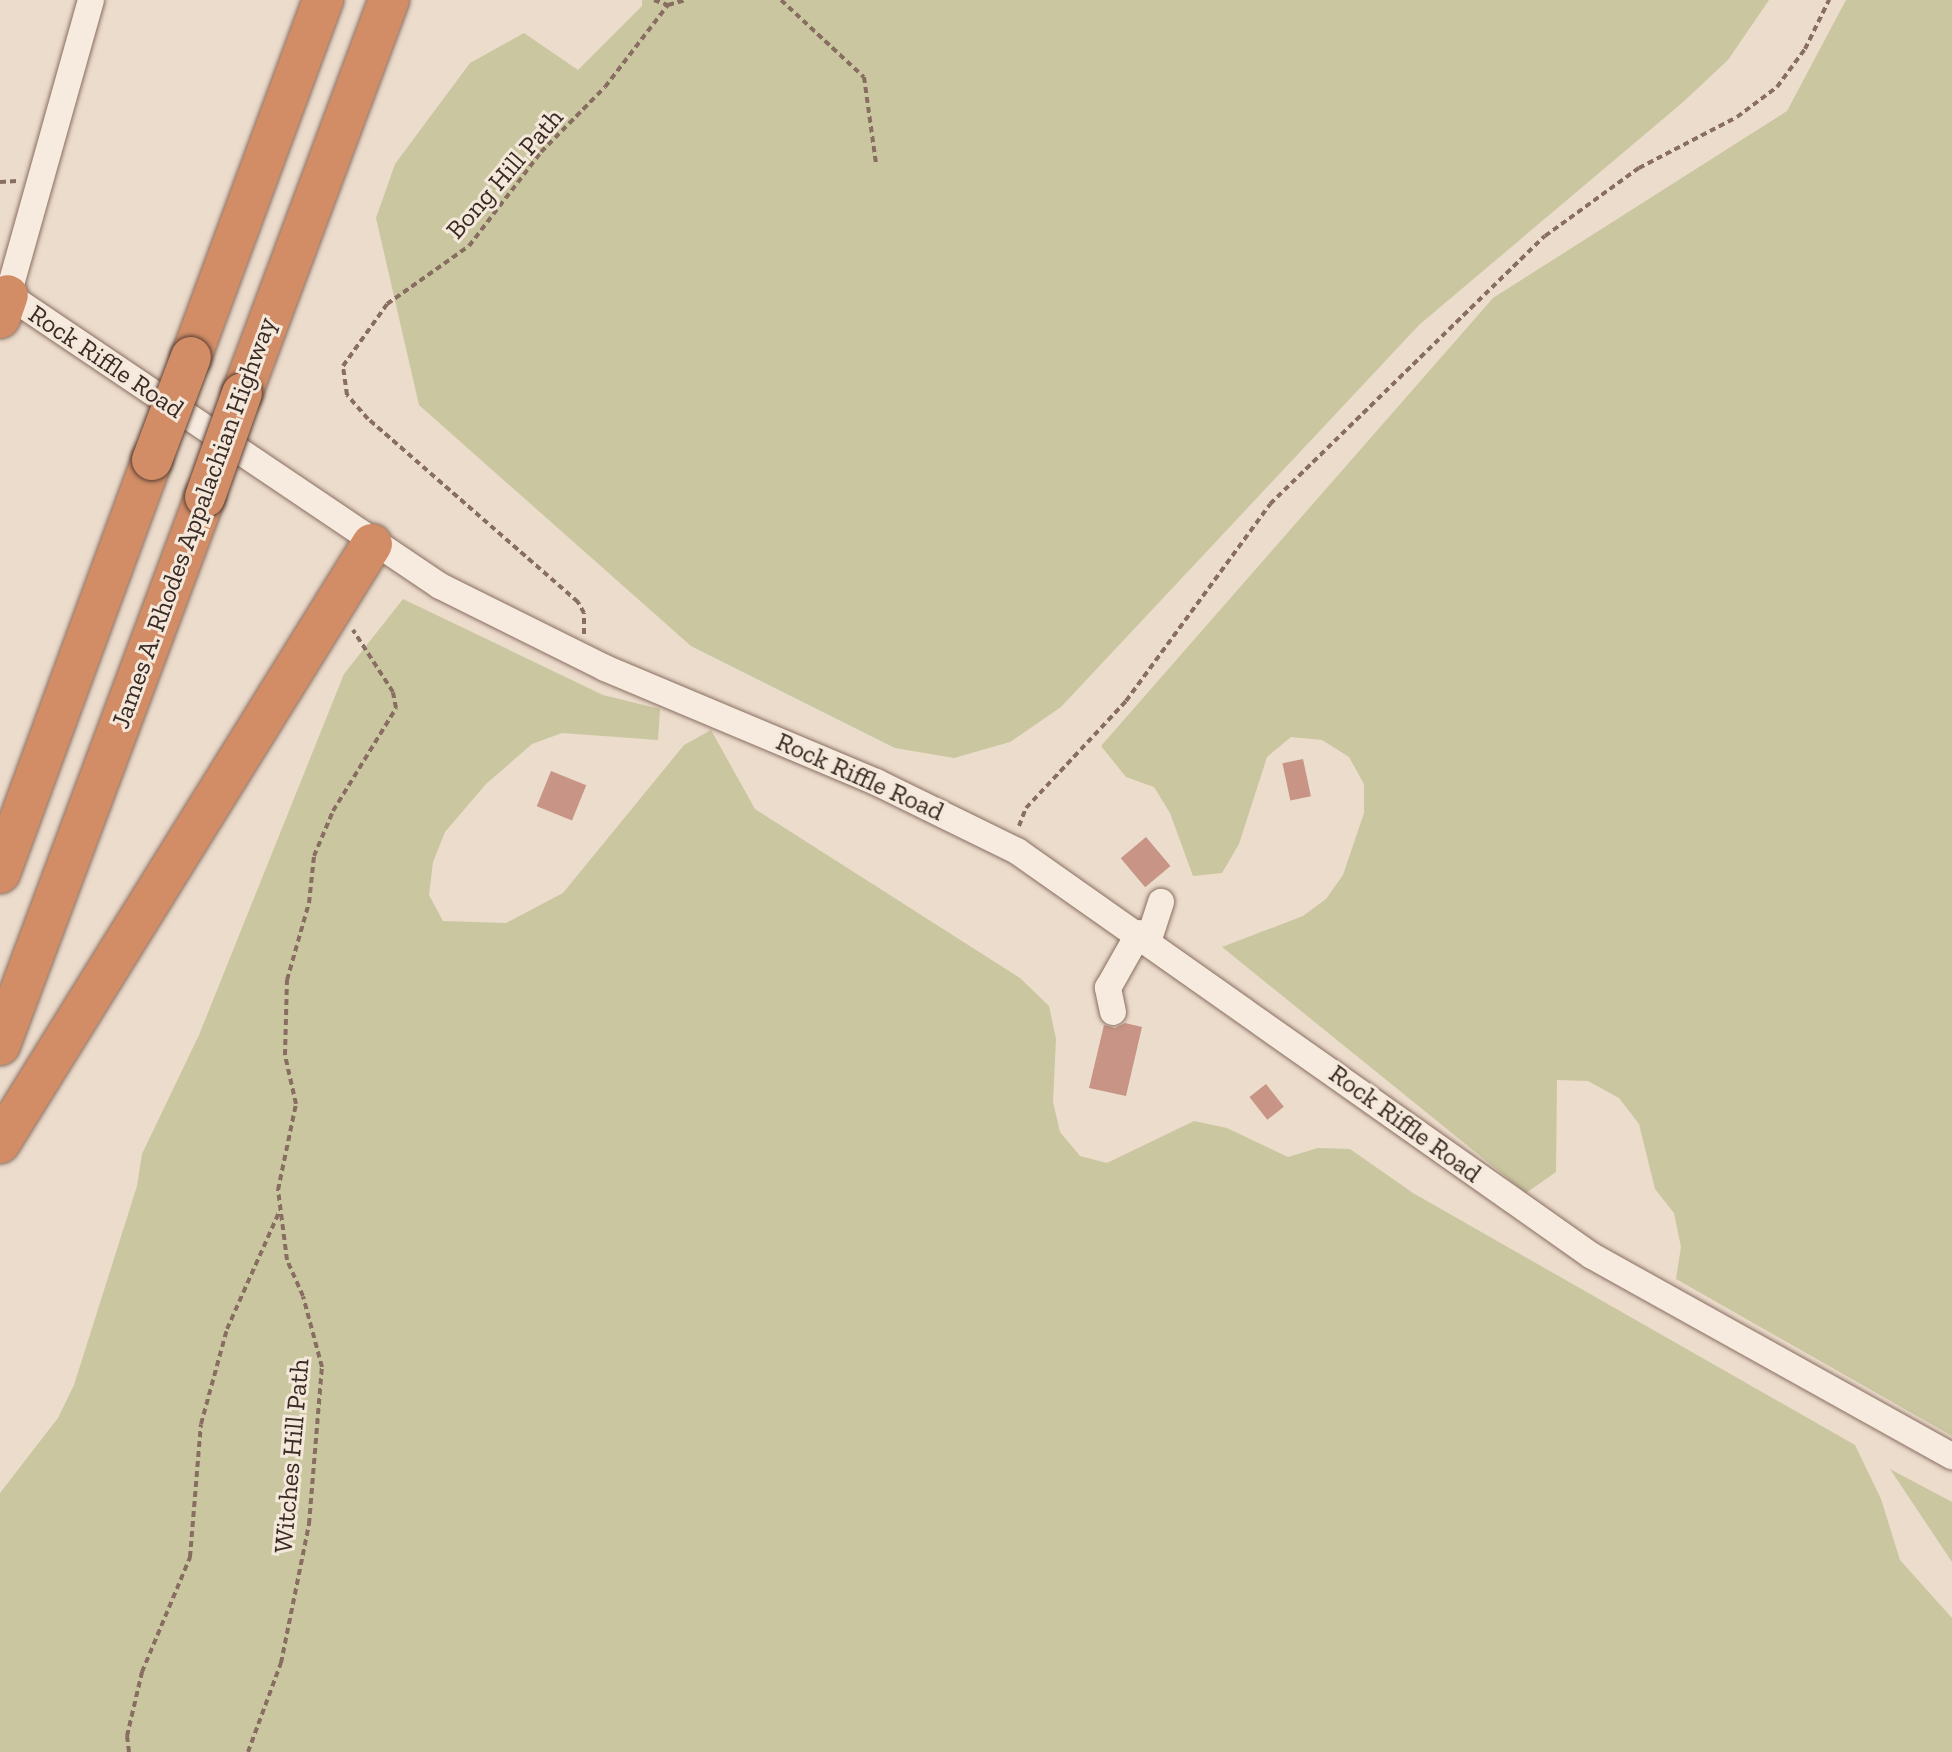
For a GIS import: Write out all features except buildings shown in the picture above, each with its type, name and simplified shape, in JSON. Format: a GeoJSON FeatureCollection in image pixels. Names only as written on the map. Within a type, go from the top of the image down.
{"type":"FeatureCollection","features":[{"type":"Feature","properties":{"kind":"highway"},"geometry":{"type":"LineString","coordinates":[[0,873],[323,0]]}},
{"type":"Feature","properties":{"kind":"highway","name":"James A. Rhodes Appalachian Highway"},"geometry":{"type":"LineString","coordinates":[[0,1045],[389,0]]}},
{"type":"Feature","properties":{"kind":"highway"},"geometry":{"type":"LineString","coordinates":[[0,1143],[372,544]]}},
{"type":"Feature","properties":{"kind":"street","name":"Rock Riffle Road"},"geometry":{"type":"LineString","coordinates":[[91,0],[4,307],[440,586],[582,657],[862,776],[1011,847],[1144,936],[1592,1256],[1952,1456]]}},
{"type":"Feature","properties":{"kind":"street"},"geometry":{"type":"LineString","coordinates":[[1113,1012],[1108,988],[1144,936],[1161,902]]}},
{"type":"Feature","properties":{"kind":"path"},"geometry":{"type":"LineString","coordinates":[[654,0],[668,5],[685,0]]}},
{"type":"Feature","properties":{"kind":"path"},"geometry":{"type":"LineString","coordinates":[[781,0],[864,77],[876,164]]}},
{"type":"Feature","properties":{"kind":"path"},"geometry":{"type":"LineString","coordinates":[[1011,847],[1026,808],[1126,701],[1270,504],[1545,236],[1639,168],[1737,117],[1777,87],[1805,49],[1829,0]]}},
{"type":"Feature","properties":{"kind":"path","name":"Bong Hill Path"},"geometry":{"type":"LineString","coordinates":[[584,639],[584,613],[578,602],[368,419],[347,395],[343,366],[387,304],[469,246],[541,152],[605,87],[668,5]]}},
{"type":"Feature","properties":{"kind":"path","name":"Witches Hill Path"},"geometry":{"type":"LineString","coordinates":[[248,1752],[281,1663],[309,1524],[322,1367],[303,1296],[287,1260],[280,1210],[280,1169],[296,1104],[285,1055],[287,980],[309,903],[309,875],[333,811],[396,708],[393,692],[357,640],[353,616]]}},
{"type":"Feature","properties":{"kind":"path","name":"Witches Hill Path"},"geometry":{"type":"LineString","coordinates":[[129,1752],[127,1736],[142,1672],[190,1557],[201,1424],[227,1329],[280,1210]]}},
{"type":"Feature","properties":{"kind":"shaded area"},"geometry":{"type":"Polygon","coordinates":[[[642,0],[1769,0],[1728,60],[1682,103],[1419,325],[1061,707],[1010,742],[954,758],[895,748],[691,646],[419,405],[376,218],[395,164],[470,63],[524,33],[578,70],[642,6],[642,0]]]}},
{"type":"Feature","properties":{"kind":"shaded area"},"geometry":{"type":"Polygon","coordinates":[[[1846,0],[1952,0],[1952,1436],[1676,1279],[1681,1247],[1674,1213],[1655,1189],[1639,1124],[1619,1098],[1588,1081],[1557,1080],[1556,1172],[1526,1193],[1222,947],[1303,916],[1326,899],[1343,875],[1364,813],[1364,784],[1349,757],[1322,740],[1291,737],[1267,757],[1239,844],[1222,873],[1193,876],[1170,813],[1154,787],[1126,777],[1101,746],[1493,298],[1787,111],[1846,0]]]}},
{"type":"Feature","properties":{"kind":"shaded area"},"geometry":{"type":"Polygon","coordinates":[[[403,599],[603,695],[660,709],[658,740],[562,733],[532,744],[486,784],[445,832],[433,862],[429,895],[443,921],[506,923],[563,893],[684,745],[711,730],[755,809],[1020,978],[1049,1006],[1056,1039],[1053,1102],[1060,1132],[1080,1156],[1107,1163],[1194,1121],[1227,1128],[1288,1157],[1318,1148],[1350,1149],[1413,1193],[1855,1445],[1881,1499],[1900,1560],[1952,1618],[1952,1752],[0,1752],[0,1493],[58,1418],[74,1385],[137,1186],[142,1154],[199,1035],[344,674],[403,599]]]}},
{"type":"Feature","properties":{"kind":"shaded area"},"geometry":{"type":"Polygon","coordinates":[[[1890,1469],[1952,1502],[1952,1562],[1890,1469]]]}}]}
